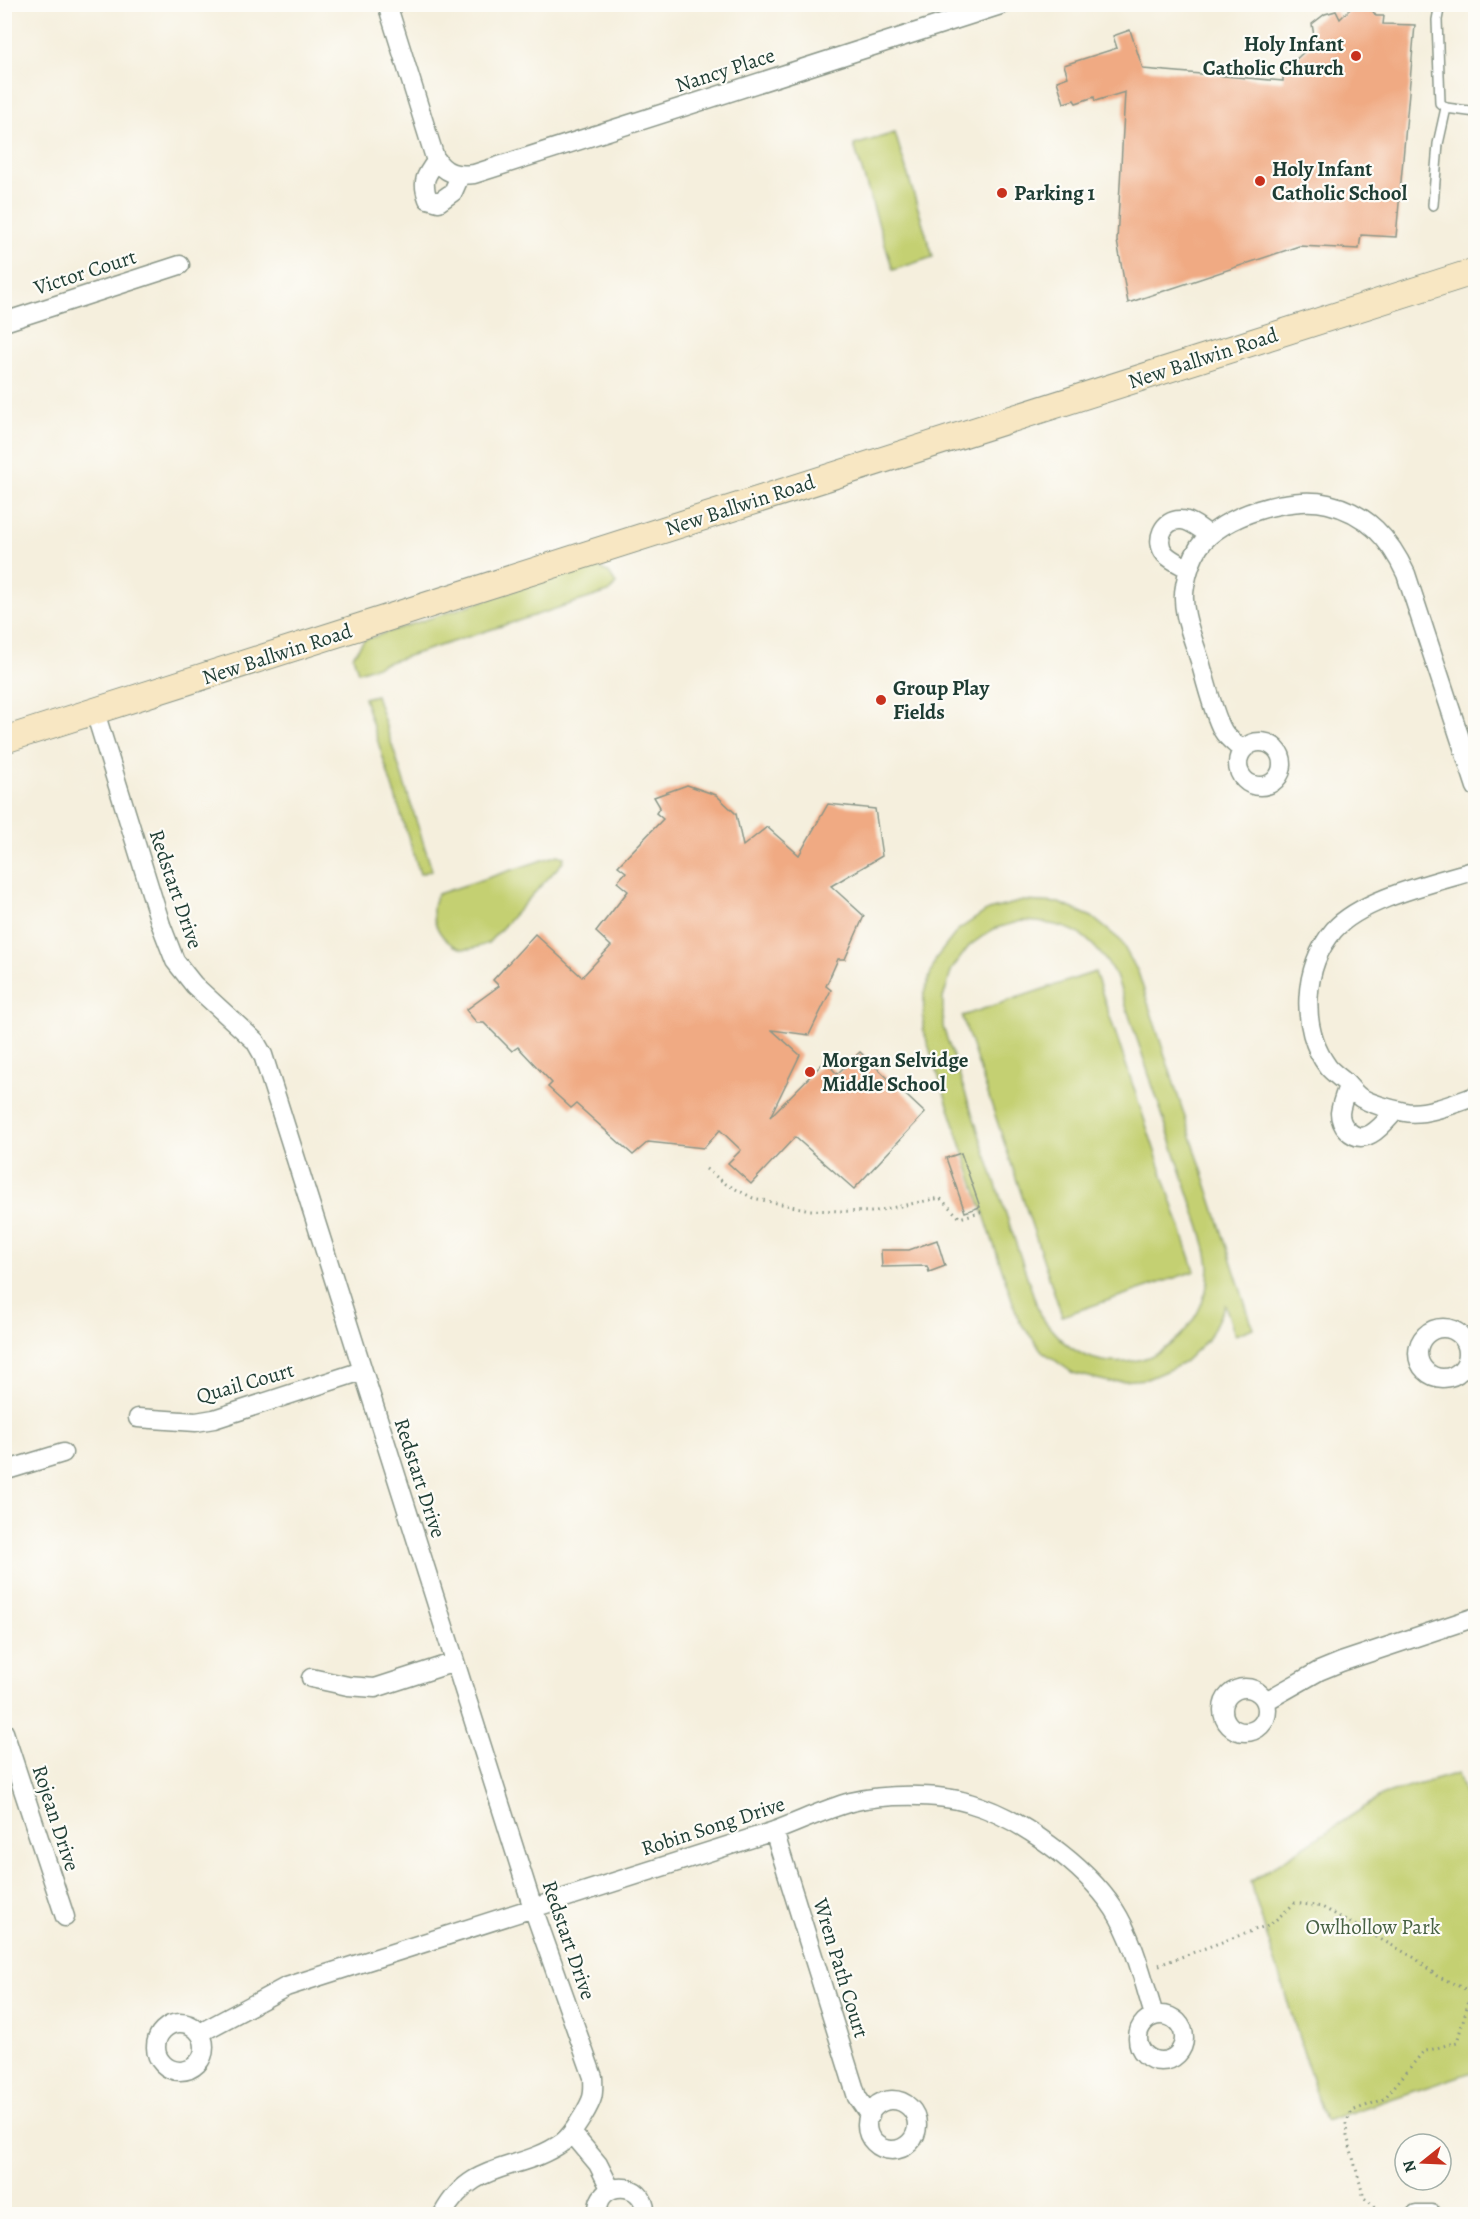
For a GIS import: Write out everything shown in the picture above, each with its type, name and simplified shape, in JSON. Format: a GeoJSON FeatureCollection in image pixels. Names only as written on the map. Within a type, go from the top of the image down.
{"type":"FeatureCollection","features":[{"type":"Feature","properties":{"kind":"main road","name":"New Ballwin Road"},"geometry":{"type":"LineString","coordinates":[[6,736],[95,712],[1476,271]]}},
{"type":"Feature","properties":{"kind":"street"},"geometry":{"type":"LineString","coordinates":[[387,4],[429,141],[437,160],[440,166],[460,176],[453,192],[439,202],[428,199],[423,187],[426,175],[437,160]]}},
{"type":"Feature","properties":{"kind":"street","name":"Nancy Place"},"geometry":{"type":"LineString","coordinates":[[460,176],[474,174],[1004,4]]}},
{"type":"Feature","properties":{"kind":"street","name":"Victor Court"},"geometry":{"type":"LineString","coordinates":[[4,322],[180,266]]}},
{"type":"Feature","properties":{"kind":"street"},"geometry":{"type":"LineString","coordinates":[[1242,750],[1223,731],[1186,617],[1184,588],[1189,569],[1198,548],[1224,524],[1251,513],[1284,504],[1327,503],[1371,525],[1386,538],[1396,553],[1406,574],[1476,787]]}},
{"type":"Feature","properties":{"kind":"street"},"geometry":{"type":"LineString","coordinates":[[1189,569],[1164,553],[1160,540],[1164,528],[1174,521],[1181,520],[1187,521],[1210,535]]}},
{"type":"Feature","properties":{"kind":"street","name":"Redstart Drive"},"geometry":{"type":"LineString","coordinates":[[95,712],[161,925],[175,961],[194,985],[255,1041],[263,1055],[533,1908],[593,2077],[594,2096],[572,2133],[564,2141],[541,2153],[474,2179],[459,2190],[442,2214]]}},
{"type":"Feature","properties":{"kind":"street"},"geometry":{"type":"LineString","coordinates":[[1476,870],[1358,910],[1334,930],[1318,955],[1309,985],[1309,1013],[1315,1042],[1328,1067],[1360,1097],[1373,1104],[1407,1113],[1436,1109],[1476,1096]]}},
{"type":"Feature","properties":{"kind":"street"},"geometry":{"type":"LineString","coordinates":[[1348,1086],[1341,1117],[1347,1131],[1354,1135],[1368,1136],[1375,1133],[1396,1110]]}},
{"type":"Feature","properties":{"kind":"street","name":"Quail Court"},"geometry":{"type":"LineString","coordinates":[[138,1418],[196,1422],[214,1419],[362,1371]]}},
{"type":"Feature","properties":{"kind":"street"},"geometry":{"type":"LineString","coordinates":[[4,1471],[63,1453]]}},
{"type":"Feature","properties":{"kind":"street"},"geometry":{"type":"LineString","coordinates":[[1266,1701],[1319,1671],[1341,1662],[1476,1617]]}},
{"type":"Feature","properties":{"kind":"street"},"geometry":{"type":"LineString","coordinates":[[310,1678],[348,1686],[375,1688],[455,1662]]}},
{"type":"Feature","properties":{"kind":"street","name":"Rojean Drive"},"geometry":{"type":"LineString","coordinates":[[4,1732],[65,1917]]}},
{"type":"Feature","properties":{"kind":"street","name":"Robin Song Drive"},"geometry":{"type":"LineString","coordinates":[[200,2033],[286,1987],[774,1831],[851,1802],[914,1797],[968,1802],[1021,1825],[1075,1865],[1114,1909],[1130,1942],[1154,2015]]}},
{"type":"Feature","properties":{"kind":"street","name":"Wren Path Court"},"geometry":{"type":"LineString","coordinates":[[774,1831],[858,2097],[870,2116]]}},
{"type":"Feature","properties":{"kind":"street"},"geometry":{"type":"LineString","coordinates":[[572,2133],[598,2164],[610,2190]]}},
{"type":"Feature","properties":{"kind":"street"},"geometry":{"type":"LineString","coordinates":[[598,2214],[599,2201],[610,2190],[618,2187],[633,2190],[644,2202],[645,2214]]}},
{"type":"Feature","properties":{"kind":"street"},"geometry":{"type":"LineString","coordinates":[[1416,2214],[1432,2214]]}},
{"type":"Feature","properties":{"kind":"lane"},"geometry":{"type":"LineString","coordinates":[[1440,4],[1437,20],[1440,103],[1446,108],[1476,112]]}},
{"type":"Feature","properties":{"kind":"lane"},"geometry":{"type":"LineString","coordinates":[[1433,205],[1438,144],[1446,108]]}},
{"type":"Feature","properties":{"kind":"path"},"geometry":{"type":"LineString","coordinates":[[706,1169],[726,1184],[753,1198],[810,1210],[871,1212],[940,1198],[960,1218],[983,1211]]}},
{"type":"Feature","properties":{"kind":"path"},"geometry":{"type":"LineString","coordinates":[[1140,1971],[1271,1924],[1295,1903],[1322,1907],[1415,1958],[1437,1976],[1473,1994],[1457,2042],[1423,2052],[1384,2099],[1352,2112],[1346,2123],[1347,2136],[1364,2198],[1385,2214]]}},
{"type":"Feature","properties":{"kind":"green space"},"geometry":{"type":"Polygon","coordinates":[[[895,133],[933,257],[893,270],[854,145],[895,133]]]}},
{"type":"Feature","properties":{"kind":"green space"},"geometry":{"type":"Polygon","coordinates":[[[597,566],[609,573],[616,584],[611,591],[358,672],[353,656],[364,640],[582,568],[597,566]]]}},
{"type":"Feature","properties":{"kind":"green space"},"geometry":{"type":"Polygon","coordinates":[[[376,695],[432,870],[420,874],[364,698],[376,695]]]}},
{"type":"Feature","properties":{"kind":"green space"},"geometry":{"type":"Polygon","coordinates":[[[558,855],[564,857],[562,863],[488,943],[465,949],[456,947],[442,936],[437,928],[433,910],[438,894],[558,855]]]}},
{"type":"Feature","properties":{"kind":"green space"},"geometry":{"type":"Polygon","coordinates":[[[1023,901],[1059,903],[1092,917],[1120,940],[1138,972],[1253,1328],[1235,1335],[1225,1305],[1209,1338],[1182,1364],[1147,1379],[1109,1382],[1073,1373],[1042,1351],[1019,1321],[923,1029],[924,993],[936,958],[958,930],[988,910],[1023,901]],[[1021,921],[993,929],[969,946],[952,969],[943,998],[943,1027],[1040,1315],[1059,1338],[1084,1355],[1107,1362],[1129,1362],[1150,1356],[1169,1346],[1185,1331],[1198,1312],[1206,1291],[1208,1256],[1116,976],[1107,961],[1088,940],[1067,928],[1021,921]]]}},
{"type":"Feature","properties":{"kind":"green space"},"geometry":{"type":"Polygon","coordinates":[[[1095,972],[1195,1271],[1062,1316],[962,1016],[1095,972]]]}},
{"type":"Feature","properties":{"kind":"green space","name":"Owlhollow Park"},"geometry":{"type":"Polygon","coordinates":[[[1458,1773],[1475,1828],[1475,2071],[1325,2121],[1250,1882],[1383,1795],[1458,1773]]]}},
{"type":"Feature","properties":{"kind":"building","name":"Holy Infant Catholic School"},"geometry":{"type":"Polygon","coordinates":[[[1355,4],[1368,4],[1376,16],[1384,16],[1383,24],[1415,25],[1396,237],[1361,235],[1359,249],[1299,246],[1128,303],[1117,241],[1125,92],[1095,101],[1094,97],[1076,103],[1074,100],[1064,103],[1057,81],[1068,77],[1064,65],[1117,48],[1113,36],[1130,30],[1143,69],[1283,81],[1283,71],[1315,42],[1312,24],[1325,14],[1336,11],[1340,19],[1355,4]]]}},
{"type":"Feature","properties":{"kind":"building","name":"Morgan Selvidge Middle School"},"geometry":{"type":"Polygon","coordinates":[[[687,785],[716,795],[736,814],[743,846],[767,827],[799,855],[828,804],[875,809],[882,856],[831,886],[864,916],[845,959],[838,959],[826,986],[831,990],[809,1035],[772,1030],[800,1055],[770,1117],[825,1061],[837,1074],[860,1052],[925,1113],[854,1189],[795,1137],[751,1184],[728,1163],[741,1150],[720,1130],[704,1148],[648,1142],[633,1155],[576,1104],[571,1108],[548,1087],[552,1083],[518,1047],[512,1051],[484,1023],[477,1023],[466,1010],[499,986],[493,980],[535,934],[582,977],[611,946],[596,932],[628,891],[617,882],[626,872],[618,866],[663,819],[656,813],[660,807],[654,797],[687,785]]]}},
{"type":"Feature","properties":{"kind":"building"},"geometry":{"type":"Polygon","coordinates":[[[961,1153],[980,1207],[965,1212],[946,1158],[961,1153]]]}},
{"type":"Feature","properties":{"kind":"building"},"geometry":{"type":"Polygon","coordinates":[[[937,1240],[945,1266],[929,1272],[927,1266],[882,1267],[881,1250],[909,1250],[937,1240]]]}},
{"type":"Feature","properties":{"kind":"place","name":"Holy Infant Catholic Church"},"geometry":{"type":"Point","coordinates":[1356,56]}},
{"type":"Feature","properties":{"kind":"place","name":"Holy Infant Catholic School"},"geometry":{"type":"Point","coordinates":[1260,181]}},
{"type":"Feature","properties":{"kind":"place","name":"Parking 1"},"geometry":{"type":"Point","coordinates":[1002,193]}},
{"type":"Feature","properties":{"kind":"place","name":"Group Play Fields"},"geometry":{"type":"Point","coordinates":[881,700]}},
{"type":"Feature","properties":{"kind":"place","name":"Morgan Selvidge Middle School"},"geometry":{"type":"Point","coordinates":[810,1072]}}]}
